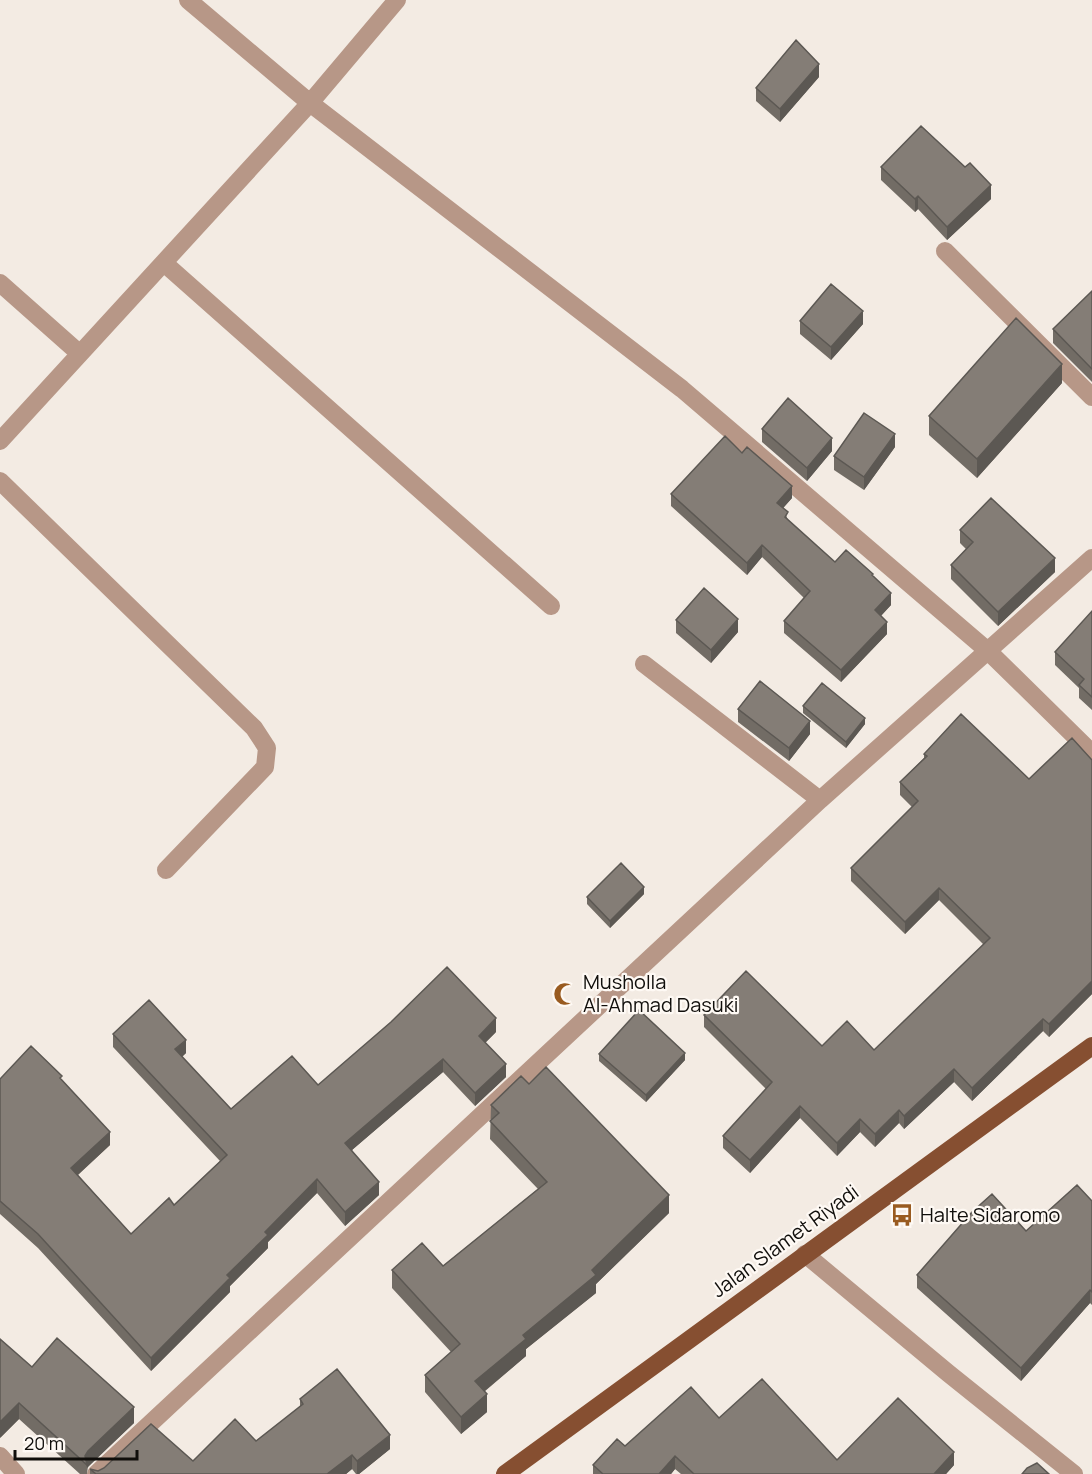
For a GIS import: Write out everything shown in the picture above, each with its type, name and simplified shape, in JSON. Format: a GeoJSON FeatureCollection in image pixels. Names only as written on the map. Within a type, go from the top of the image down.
{"type":"FeatureCollection","features":[{"type":"Feature","properties":{"kind":"main road","name":"Jalan Slamet Riyadi"},"geometry":{"type":"LineString","coordinates":[[506,1474],[1092,1046]]}},
{"type":"Feature","properties":{"kind":"street"},"geometry":{"type":"LineString","coordinates":[[188,0],[310,103],[681,389],[988,651],[1092,753]]}},
{"type":"Feature","properties":{"kind":"street"},"geometry":{"type":"LineString","coordinates":[[0,441],[310,103],[397,0]]}},
{"type":"Feature","properties":{"kind":"street"},"geometry":{"type":"LineString","coordinates":[[945,251],[1092,397]]}},
{"type":"Feature","properties":{"kind":"street"},"geometry":{"type":"LineString","coordinates":[[164,263],[551,606]]}},
{"type":"Feature","properties":{"kind":"street"},"geometry":{"type":"LineString","coordinates":[[0,284],[79,353]]}},
{"type":"Feature","properties":{"kind":"street"},"geometry":{"type":"LineString","coordinates":[[0,481],[254,728],[267,748],[265,767],[166,870]]}},
{"type":"Feature","properties":{"kind":"street"},"geometry":{"type":"LineString","coordinates":[[96,1474],[820,800],[1092,558]]}},
{"type":"Feature","properties":{"kind":"street"},"geometry":{"type":"LineString","coordinates":[[644,664],[820,800]]}},
{"type":"Feature","properties":{"kind":"street"},"geometry":{"type":"LineString","coordinates":[[806,1254],[1048,1455],[1074,1474]]}},
{"type":"Feature","properties":{"kind":"street"},"geometry":{"type":"LineString","coordinates":[[1033,1468],[1048,1455]]}},
{"type":"Feature","properties":{"kind":"street"},"geometry":{"type":"LineString","coordinates":[[0,1456],[16,1474]]}},
{"type":"Feature","properties":{"kind":"building"},"geometry":{"type":"Polygon","coordinates":[[[796,40],[819,64],[780,109],[756,88],[796,40]]]}},
{"type":"Feature","properties":{"kind":"building"},"geometry":{"type":"Polygon","coordinates":[[[921,126],[965,167],[970,163],[991,185],[947,227],[918,196],[915,199],[881,167],[921,126]]]}},
{"type":"Feature","properties":{"kind":"building"},"geometry":{"type":"Polygon","coordinates":[[[831,284],[863,311],[831,347],[800,321],[831,284]]]}},
{"type":"Feature","properties":{"kind":"building"},"geometry":{"type":"Polygon","coordinates":[[[1092,291],[1092,369],[1053,329],[1092,291]]]}},
{"type":"Feature","properties":{"kind":"building"},"geometry":{"type":"Polygon","coordinates":[[[1016,318],[1062,364],[977,459],[929,416],[1016,318]]]}},
{"type":"Feature","properties":{"kind":"building"},"geometry":{"type":"Polygon","coordinates":[[[788,398],[832,438],[807,468],[762,429],[788,398]]]}},
{"type":"Feature","properties":{"kind":"building"},"geometry":{"type":"Polygon","coordinates":[[[864,413],[895,434],[864,477],[834,456],[864,413]]]}},
{"type":"Feature","properties":{"kind":"building"},"geometry":{"type":"Polygon","coordinates":[[[725,436],[742,453],[747,447],[792,486],[777,503],[788,512],[785,517],[835,562],[846,550],[891,593],[875,610],[887,622],[841,670],[784,621],[810,591],[762,545],[747,563],[671,494],[725,436]]]}},
{"type":"Feature","properties":{"kind":"building"},"geometry":{"type":"Polygon","coordinates":[[[991,498],[1055,558],[998,612],[951,565],[973,542],[960,530],[991,498]]]}},
{"type":"Feature","properties":{"kind":"building"},"geometry":{"type":"Polygon","coordinates":[[[704,588],[738,619],[711,650],[676,620],[704,588]]]}},
{"type":"Feature","properties":{"kind":"building"},"geometry":{"type":"Polygon","coordinates":[[[1092,611],[1092,697],[1079,685],[1084,679],[1055,652],[1092,611]]]}},
{"type":"Feature","properties":{"kind":"building"},"geometry":{"type":"Polygon","coordinates":[[[760,681],[810,721],[789,748],[738,709],[760,681]]]}},
{"type":"Feature","properties":{"kind":"building"},"geometry":{"type":"Polygon","coordinates":[[[822,683],[865,718],[846,742],[803,706],[822,683]]]}},
{"type":"Feature","properties":{"kind":"building"},"geometry":{"type":"Polygon","coordinates":[[[961,714],[1029,779],[1072,738],[1092,760],[1092,981],[1049,1024],[1043,1019],[972,1088],[954,1069],[904,1116],[899,1110],[875,1134],[860,1119],[837,1143],[800,1106],[750,1160],[723,1136],[772,1082],[704,1015],[746,971],[822,1046],[847,1021],[874,1050],[990,938],[939,888],[905,922],[851,868],[918,801],[900,782],[927,756],[924,754],[961,714]]]}},
{"type":"Feature","properties":{"kind":"building"},"geometry":{"type":"Polygon","coordinates":[[[621,863],[644,887],[610,921],[587,897],[621,863]]]}},
{"type":"Feature","properties":{"kind":"building"},"geometry":{"type":"Polygon","coordinates":[[[447,967],[496,1018],[479,1036],[506,1064],[475,1093],[443,1059],[345,1143],[379,1182],[345,1212],[317,1179],[265,1232],[268,1235],[227,1275],[230,1278],[151,1358],[38,1234],[0,1201],[0,1079],[31,1046],[62,1076],[60,1078],[110,1132],[71,1168],[131,1234],[169,1198],[174,1205],[227,1155],[113,1034],[149,1000],[186,1040],[175,1049],[231,1109],[292,1056],[318,1085],[391,1022],[447,967]]]}},
{"type":"Feature","properties":{"kind":"building"},"geometry":{"type":"Polygon","coordinates":[[[639,1010],[685,1053],[646,1095],[599,1054],[639,1010]]]}},
{"type":"Feature","properties":{"kind":"building"},"geometry":{"type":"Polygon","coordinates":[[[546,1067],[669,1195],[592,1270],[596,1275],[523,1335],[526,1339],[475,1381],[487,1394],[461,1417],[425,1375],[460,1344],[392,1270],[422,1243],[443,1266],[547,1182],[490,1121],[499,1113],[491,1105],[521,1076],[529,1084],[546,1067]]]}},
{"type":"Feature","properties":{"kind":"building"},"geometry":{"type":"Polygon","coordinates":[[[1077,1185],[1092,1201],[1092,1292],[1090,1290],[1021,1368],[917,1275],[972,1212],[992,1194],[1026,1231],[1077,1185]]]}},
{"type":"Feature","properties":{"kind":"building"},"geometry":{"type":"Polygon","coordinates":[[[57,1338],[134,1407],[88,1451],[85,1456],[87,1465],[19,1403],[0,1422],[0,1339],[32,1367],[57,1338]]]}},
{"type":"Feature","properties":{"kind":"building"},"geometry":{"type":"Polygon","coordinates":[[[337,1369],[390,1435],[357,1461],[352,1455],[327,1474],[96,1474],[90,1469],[98,1471],[104,1468],[151,1424],[193,1461],[235,1419],[256,1441],[303,1404],[300,1399],[337,1369]]]}},
{"type":"Feature","properties":{"kind":"building"},"geometry":{"type":"Polygon","coordinates":[[[762,1379],[837,1460],[898,1398],[954,1452],[934,1474],[694,1474],[675,1456],[659,1474],[603,1474],[593,1465],[617,1439],[625,1446],[691,1387],[719,1418],[762,1379]]]}},
{"type":"Feature","properties":{"kind":"building"},"geometry":{"type":"Polygon","coordinates":[[[1037,1463],[1049,1474],[1022,1474],[1027,1468],[1037,1463]]]}},
{"type":"Feature","properties":{"kind":"place","name":"Musholla Al-Ahmad Dasuki"},"geometry":{"type":"Point","coordinates":[565,994]}},
{"type":"Feature","properties":{"kind":"place","name":"Halte Sidaromo"},"geometry":{"type":"Point","coordinates":[902,1215]}}]}
